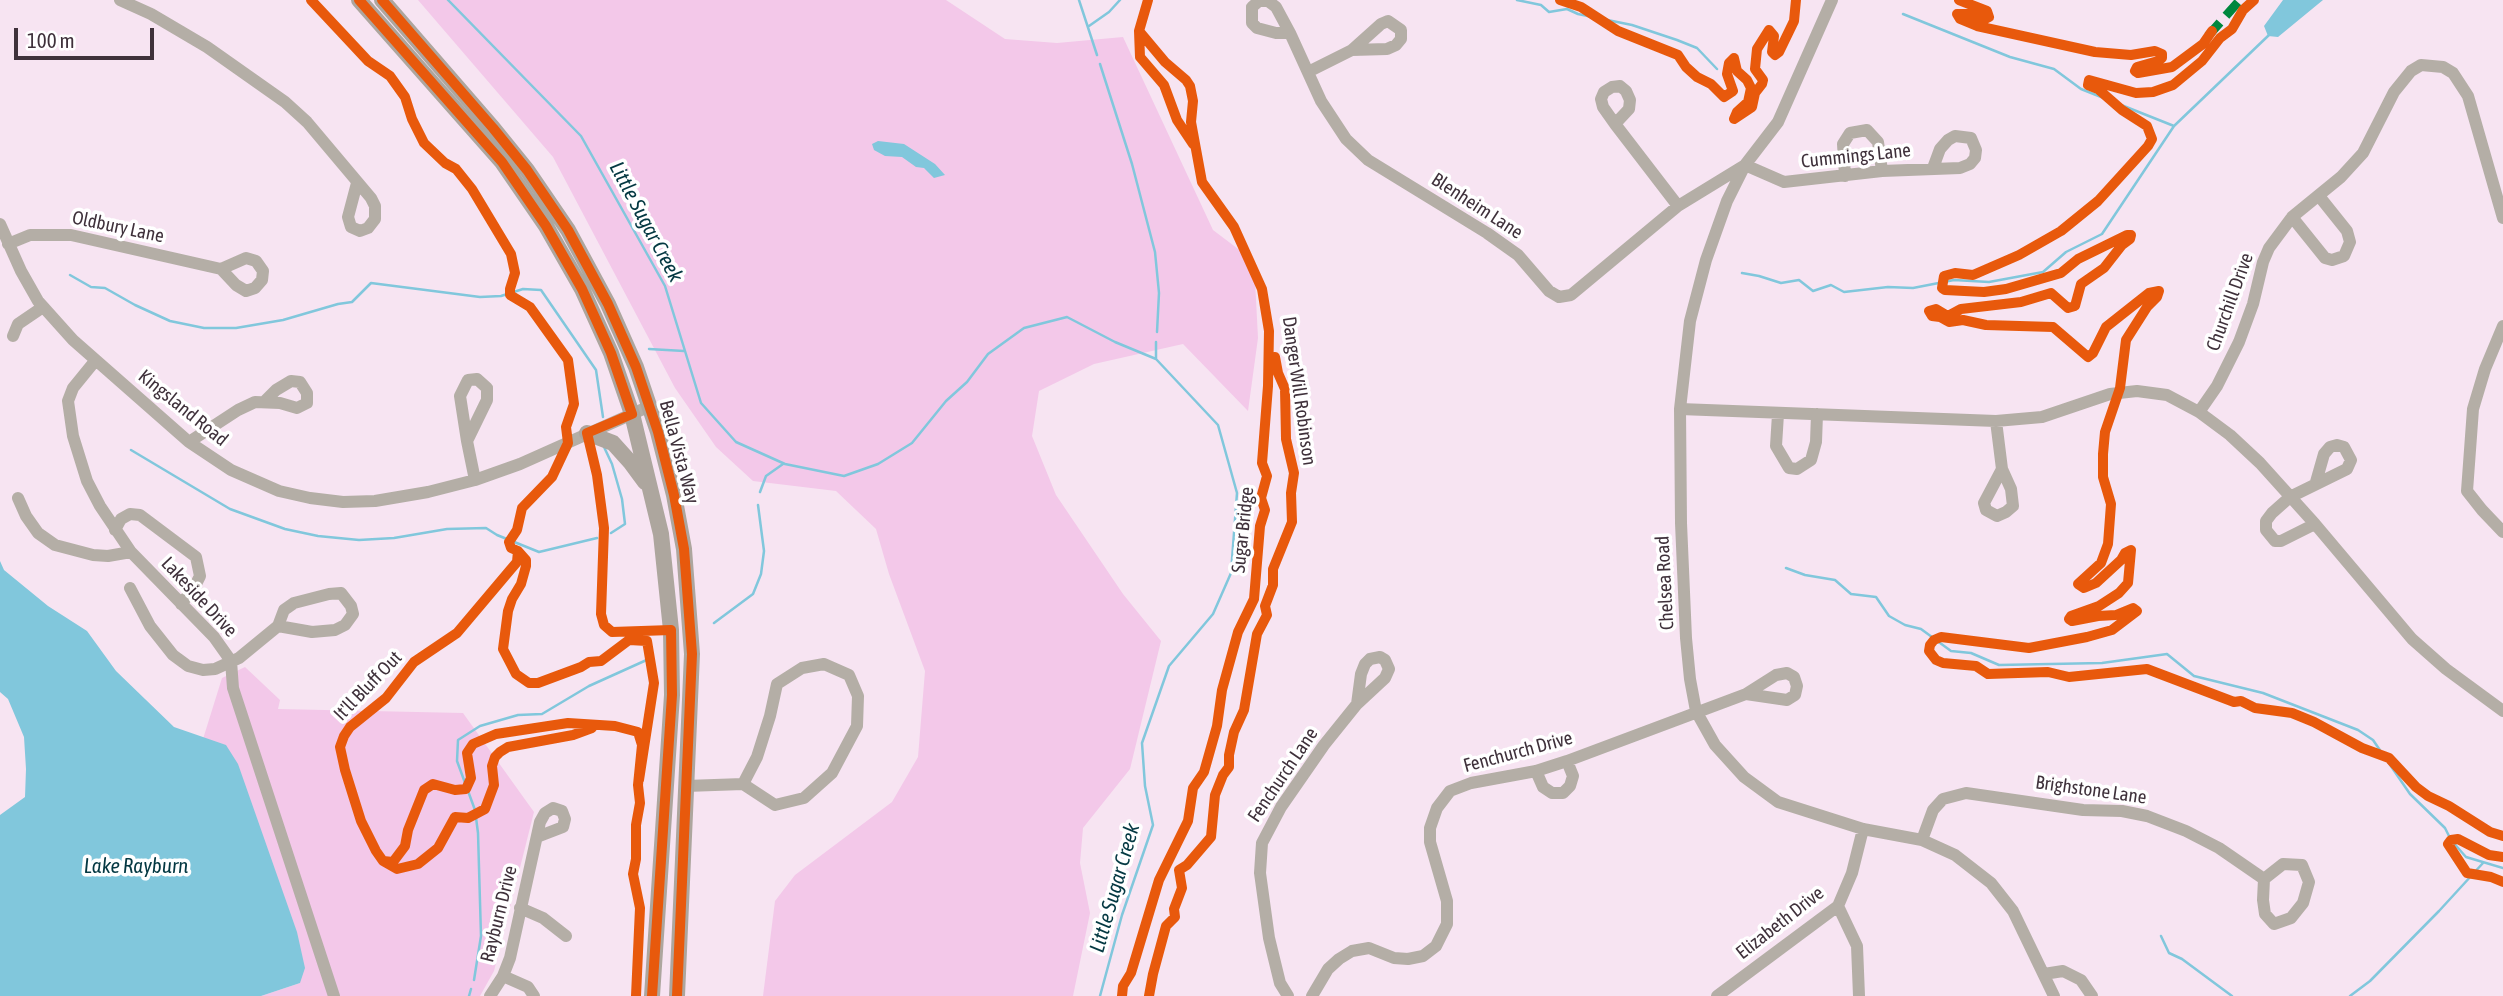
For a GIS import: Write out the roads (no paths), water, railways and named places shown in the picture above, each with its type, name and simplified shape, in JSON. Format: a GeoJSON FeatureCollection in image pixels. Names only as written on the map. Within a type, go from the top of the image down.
{"type":"FeatureCollection","features":[{"type":"Feature","properties":{"kind":"main road","name":"Bella Vista Way"},"geometry":{"type":"LineString","coordinates":[[359,0],[502,162],[546,226],[583,289],[611,353],[632,414],[661,534],[667,588],[672,695],[652,996]]}},
{"type":"Feature","properties":{"kind":"main road","name":"Bella Vista Way"},"geometry":{"type":"LineString","coordinates":[[382,0],[527,170],[568,230],[608,303],[650,407],[674,495],[689,601],[692,654],[677,996]]}},
{"type":"Feature","properties":{"kind":"main road"},"geometry":{"type":"LineString","coordinates":[[587,433],[613,443],[652,492]]}},
{"type":"Feature","properties":{"kind":"street"},"geometry":{"type":"LineString","coordinates":[[120,0],[179,30],[285,102],[307,122],[357,183]]}},
{"type":"Feature","properties":{"kind":"street","name":"Chelsea Road"},"geometry":{"type":"LineString","coordinates":[[1832,0],[1778,122],[1745,165],[1727,201],[1690,321],[1680,409],[1681,523],[1686,638],[1696,711],[1715,745],[1744,778],[1778,802],[1863,829],[1922,840],[1955,855],[1991,883],[2013,911],[2054,996]]}},
{"type":"Feature","properties":{"kind":"street","name":"Blenheim Lane"},"geometry":{"type":"LineString","coordinates":[[1290,33],[1321,101],[1346,139],[1368,159],[1488,233],[1518,255],[1549,291],[1559,297],[1571,295],[1585,285],[1678,206],[1745,165]]}},
{"type":"Feature","properties":{"kind":"street"},"geometry":{"type":"LineString","coordinates":[[1308,72],[1352,50]]}},
{"type":"Feature","properties":{"kind":"street","name":"Churchill Drive"},"geometry":{"type":"LineString","coordinates":[[2199,412],[2217,386],[2239,342],[2269,248],[2292,217],[2342,177],[2363,153],[2394,92],[2411,71],[2421,65],[2432,64],[2453,73],[2468,96],[2503,218]]}},
{"type":"Feature","properties":{"kind":"street"},"geometry":{"type":"LineString","coordinates":[[1615,124],[1678,206]]}},
{"type":"Feature","properties":{"kind":"street"},"geometry":{"type":"LineString","coordinates":[[1845,176],[1843,144],[1850,133],[1867,130],[1878,142],[1882,171]]}},
{"type":"Feature","properties":{"kind":"street","name":"Cummings Lane"},"geometry":{"type":"LineString","coordinates":[[1745,165],[1784,182],[1882,171],[1933,169]]}},
{"type":"Feature","properties":{"kind":"street"},"geometry":{"type":"LineString","coordinates":[[2292,217],[2325,257],[2332,260],[2344,256],[2350,242],[2347,231],[2319,196]]}},
{"type":"Feature","properties":{"kind":"street","name":"Kingsland Road"},"geometry":{"type":"LineString","coordinates":[[0,224],[20,271],[43,307],[73,340],[190,442],[231,470],[279,491],[343,502],[375,501],[428,492],[475,480],[520,464],[650,407]]}},
{"type":"Feature","properties":{"kind":"street","name":"Oldbury Lane"},"geometry":{"type":"LineString","coordinates":[[8,244],[30,235],[71,235],[221,269]]}},
{"type":"Feature","properties":{"kind":"street"},"geometry":{"type":"LineString","coordinates":[[13,336],[18,324],[43,307]]}},
{"type":"Feature","properties":{"kind":"street"},"geometry":{"type":"LineString","coordinates":[[2503,326],[2485,369],[2473,410],[2467,491],[2503,532]]}},
{"type":"Feature","properties":{"kind":"street","name":"Lakeside Drive"},"geometry":{"type":"LineString","coordinates":[[95,361],[72,388],[68,401],[69,417],[87,481],[114,530],[131,552],[214,637],[231,661],[233,688],[334,996]]}},
{"type":"Feature","properties":{"kind":"street"},"geometry":{"type":"LineString","coordinates":[[1680,409],[1996,421],[2042,417],[2110,394],[2137,391],[2167,395],[2199,412],[2230,435],[2315,524],[2412,639],[2446,669],[2503,711]]}},
{"type":"Feature","properties":{"kind":"street"},"geometry":{"type":"LineString","coordinates":[[190,442],[237,410],[255,402],[264,402]]}},
{"type":"Feature","properties":{"kind":"street"},"geometry":{"type":"LineString","coordinates":[[1778,414],[1776,446],[1789,468],[1797,469],[1811,460],[1816,442],[1817,414]]}},
{"type":"Feature","properties":{"kind":"street"},"geometry":{"type":"LineString","coordinates":[[1996,421],[2002,469]]}},
{"type":"Feature","properties":{"kind":"street"},"geometry":{"type":"LineString","coordinates":[[467,441],[475,480]]}},
{"type":"Feature","properties":{"kind":"street"},"geometry":{"type":"LineString","coordinates":[[2315,524],[2287,540],[2275,541],[2266,530],[2266,521],[2290,497],[2316,482]]}},
{"type":"Feature","properties":{"kind":"street"},"geometry":{"type":"LineString","coordinates":[[18,498],[38,533],[55,545],[93,555],[108,556],[131,552]]}},
{"type":"Feature","properties":{"kind":"street"},"geometry":{"type":"LineString","coordinates":[[114,530],[121,519],[130,514],[140,515],[196,557],[200,576],[181,604]]}},
{"type":"Feature","properties":{"kind":"street"},"geometry":{"type":"LineString","coordinates":[[130,589],[150,626],[173,655],[188,666],[204,670],[215,669],[252,649],[278,626],[284,610],[294,603],[341,593],[351,606],[353,614],[345,625],[335,630],[303,631],[278,626]]}},
{"type":"Feature","properties":{"kind":"street"},"geometry":{"type":"LineString","coordinates":[[686,786],[743,784],[775,805],[804,798],[832,773],[857,726],[858,696],[849,675],[824,664],[802,668],[778,684],[757,757],[743,784]]}},
{"type":"Feature","properties":{"kind":"street","name":"Fenchurch Drive"},"geometry":{"type":"LineString","coordinates":[[1312,996],[1328,969],[1352,951],[1369,948],[1394,958],[1408,959],[1423,956],[1436,946],[1447,924],[1445,889],[1430,842],[1432,818],[1450,791],[1471,783],[1536,771],[1567,761],[1746,694]]}},
{"type":"Feature","properties":{"kind":"street","name":"Fenchurch Lane"},"geometry":{"type":"LineString","coordinates":[[1288,996],[1280,983],[1269,938],[1260,873],[1262,843],[1280,807],[1357,704]]}},
{"type":"Feature","properties":{"kind":"street"},"geometry":{"type":"LineString","coordinates":[[1536,771],[1543,787],[1552,793],[1563,793],[1570,786],[1573,776],[1567,761]]}},
{"type":"Feature","properties":{"kind":"street","name":"Brighstone Lane"},"geometry":{"type":"LineString","coordinates":[[1922,840],[1933,810],[1943,799],[1966,793],[2083,810],[2122,811],[2147,816],[2186,831],[2219,848],[2264,879]]}},
{"type":"Feature","properties":{"kind":"street","name":"Elizabeth Drive"},"geometry":{"type":"LineString","coordinates":[[1717,996],[1838,905],[1852,873],[1863,829]]}},
{"type":"Feature","properties":{"kind":"street","name":"Rayburn Drive"},"geometry":{"type":"LineString","coordinates":[[490,996],[503,976],[537,837]]}},
{"type":"Feature","properties":{"kind":"street"},"geometry":{"type":"LineString","coordinates":[[2283,864],[2302,865],[2309,882],[2303,903],[2291,918],[2274,924],[2265,915],[2264,879],[2283,864]]}},
{"type":"Feature","properties":{"kind":"street"},"geometry":{"type":"LineString","coordinates":[[1838,905],[1857,946],[1859,996]]}},
{"type":"Feature","properties":{"kind":"street"},"geometry":{"type":"LineString","coordinates":[[520,908],[543,918],[566,936]]}},
{"type":"Feature","properties":{"kind":"street"},"geometry":{"type":"LineString","coordinates":[[2043,974],[2063,971],[2081,980],[2092,996]]}},
{"type":"Feature","properties":{"kind":"street"},"geometry":{"type":"LineString","coordinates":[[503,976],[528,987],[534,996]]}},
{"type":"Feature","properties":{"kind":"water"},"geometry":{"type":"Polygon","coordinates":[[[2283,0],[2323,0],[2278,37],[2268,36],[2264,26],[2283,0]]]}},
{"type":"Feature","properties":{"kind":"water"},"geometry":{"type":"Polygon","coordinates":[[[878,141],[904,144],[935,164],[945,175],[934,178],[924,168],[916,167],[902,157],[885,156],[874,150],[872,144],[878,141]]]}},
{"type":"Feature","properties":{"kind":"water","name":"Lake Rayburn"},"geometry":{"type":"Polygon","coordinates":[[[0,561],[4,570],[48,606],[87,631],[116,671],[174,727],[226,745],[238,764],[297,932],[305,968],[300,983],[261,996],[0,996],[0,815],[25,797],[26,769],[24,737],[8,699],[0,692],[0,561]]]}},
{"type":"Feature","properties":{"kind":"waterway","name":"Little Sugar Creek"},"geometry":{"type":"LineString","coordinates":[[448,0],[581,136],[665,286],[701,403],[736,442],[785,464],[844,476],[878,464],[912,443],[946,401],[967,382],[988,354],[1024,328],[1067,317],[1115,342],[1156,359],[1218,425],[1237,493],[1231,573],[1213,614],[1169,666],[1142,743],[1145,786],[1153,825],[1122,915],[1100,996]]}},
{"type":"Feature","properties":{"kind":"waterway"},"geometry":{"type":"LineString","coordinates":[[1079,0],[1097,55]]}},
{"type":"Feature","properties":{"kind":"waterway"},"geometry":{"type":"LineString","coordinates":[[1089,26],[1109,12],[1120,0]]}},
{"type":"Feature","properties":{"kind":"waterway"},"geometry":{"type":"LineString","coordinates":[[1517,0],[1541,5],[1549,12],[1567,9],[1578,14],[1632,25],[1677,40],[1697,48],[1717,69]]}},
{"type":"Feature","properties":{"kind":"waterway"},"geometry":{"type":"LineString","coordinates":[[1903,14],[2010,57],[2054,69],[2081,89],[2174,126]]}},
{"type":"Feature","properties":{"kind":"waterway"},"geometry":{"type":"LineString","coordinates":[[1742,273],[1781,283],[1799,280],[1813,291],[1831,285],[1844,292],[1888,287],[1913,288],[1954,280],[1989,282],[2043,272],[2066,252],[2102,234],[2174,126],[2269,35]]}},
{"type":"Feature","properties":{"kind":"waterway"},"geometry":{"type":"LineString","coordinates":[[1100,64],[1132,164],[1155,252],[1159,293],[1157,332]]}},
{"type":"Feature","properties":{"kind":"waterway"},"geometry":{"type":"LineString","coordinates":[[70,275],[91,287],[105,288],[170,321],[204,328],[236,328],[283,320],[352,302],[371,283],[480,297],[501,296],[523,289],[541,290],[596,370],[603,417]]}},
{"type":"Feature","properties":{"kind":"waterway"},"geometry":{"type":"LineString","coordinates":[[1156,342],[1156,359]]}},
{"type":"Feature","properties":{"kind":"waterway"},"geometry":{"type":"LineString","coordinates":[[649,349],[684,351]]}},
{"type":"Feature","properties":{"kind":"waterway"},"geometry":{"type":"LineString","coordinates":[[604,447],[622,499],[625,524],[611,533]]}},
{"type":"Feature","properties":{"kind":"waterway"},"geometry":{"type":"LineString","coordinates":[[131,450],[230,509],[285,529],[318,536],[359,540],[394,538],[447,529],[486,528],[539,552],[597,538]]}},
{"type":"Feature","properties":{"kind":"waterway"},"geometry":{"type":"LineString","coordinates":[[760,492],[766,476],[783,464]]}},
{"type":"Feature","properties":{"kind":"waterway"},"geometry":{"type":"LineString","coordinates":[[714,623],[753,594],[761,574],[764,551],[758,505]]}},
{"type":"Feature","properties":{"kind":"waterway"},"geometry":{"type":"LineString","coordinates":[[1786,568],[1805,575],[1835,580],[1851,594],[1876,597],[1889,616],[1905,625],[1921,629],[1951,651],[1971,653],[1999,665],[2102,663],[2167,654],[2194,676],[2263,693],[2358,730],[2373,740],[2410,794],[2445,828],[2451,840],[2466,857],[2503,868]]}},
{"type":"Feature","properties":{"kind":"waterway"},"geometry":{"type":"LineString","coordinates":[[474,980],[481,936],[478,833],[475,810],[457,761],[458,740],[480,726],[518,715],[542,714],[589,686],[651,658]]}},
{"type":"Feature","properties":{"kind":"waterway"},"geometry":{"type":"LineString","coordinates":[[2350,996],[2370,981],[2483,863]]}},
{"type":"Feature","properties":{"kind":"waterway"},"geometry":{"type":"LineString","coordinates":[[2161,936],[2169,953],[2182,959],[2232,996]]}},
{"type":"Feature","properties":{"kind":"waterway"},"geometry":{"type":"LineString","coordinates":[[469,996],[471,989]]}}]}
